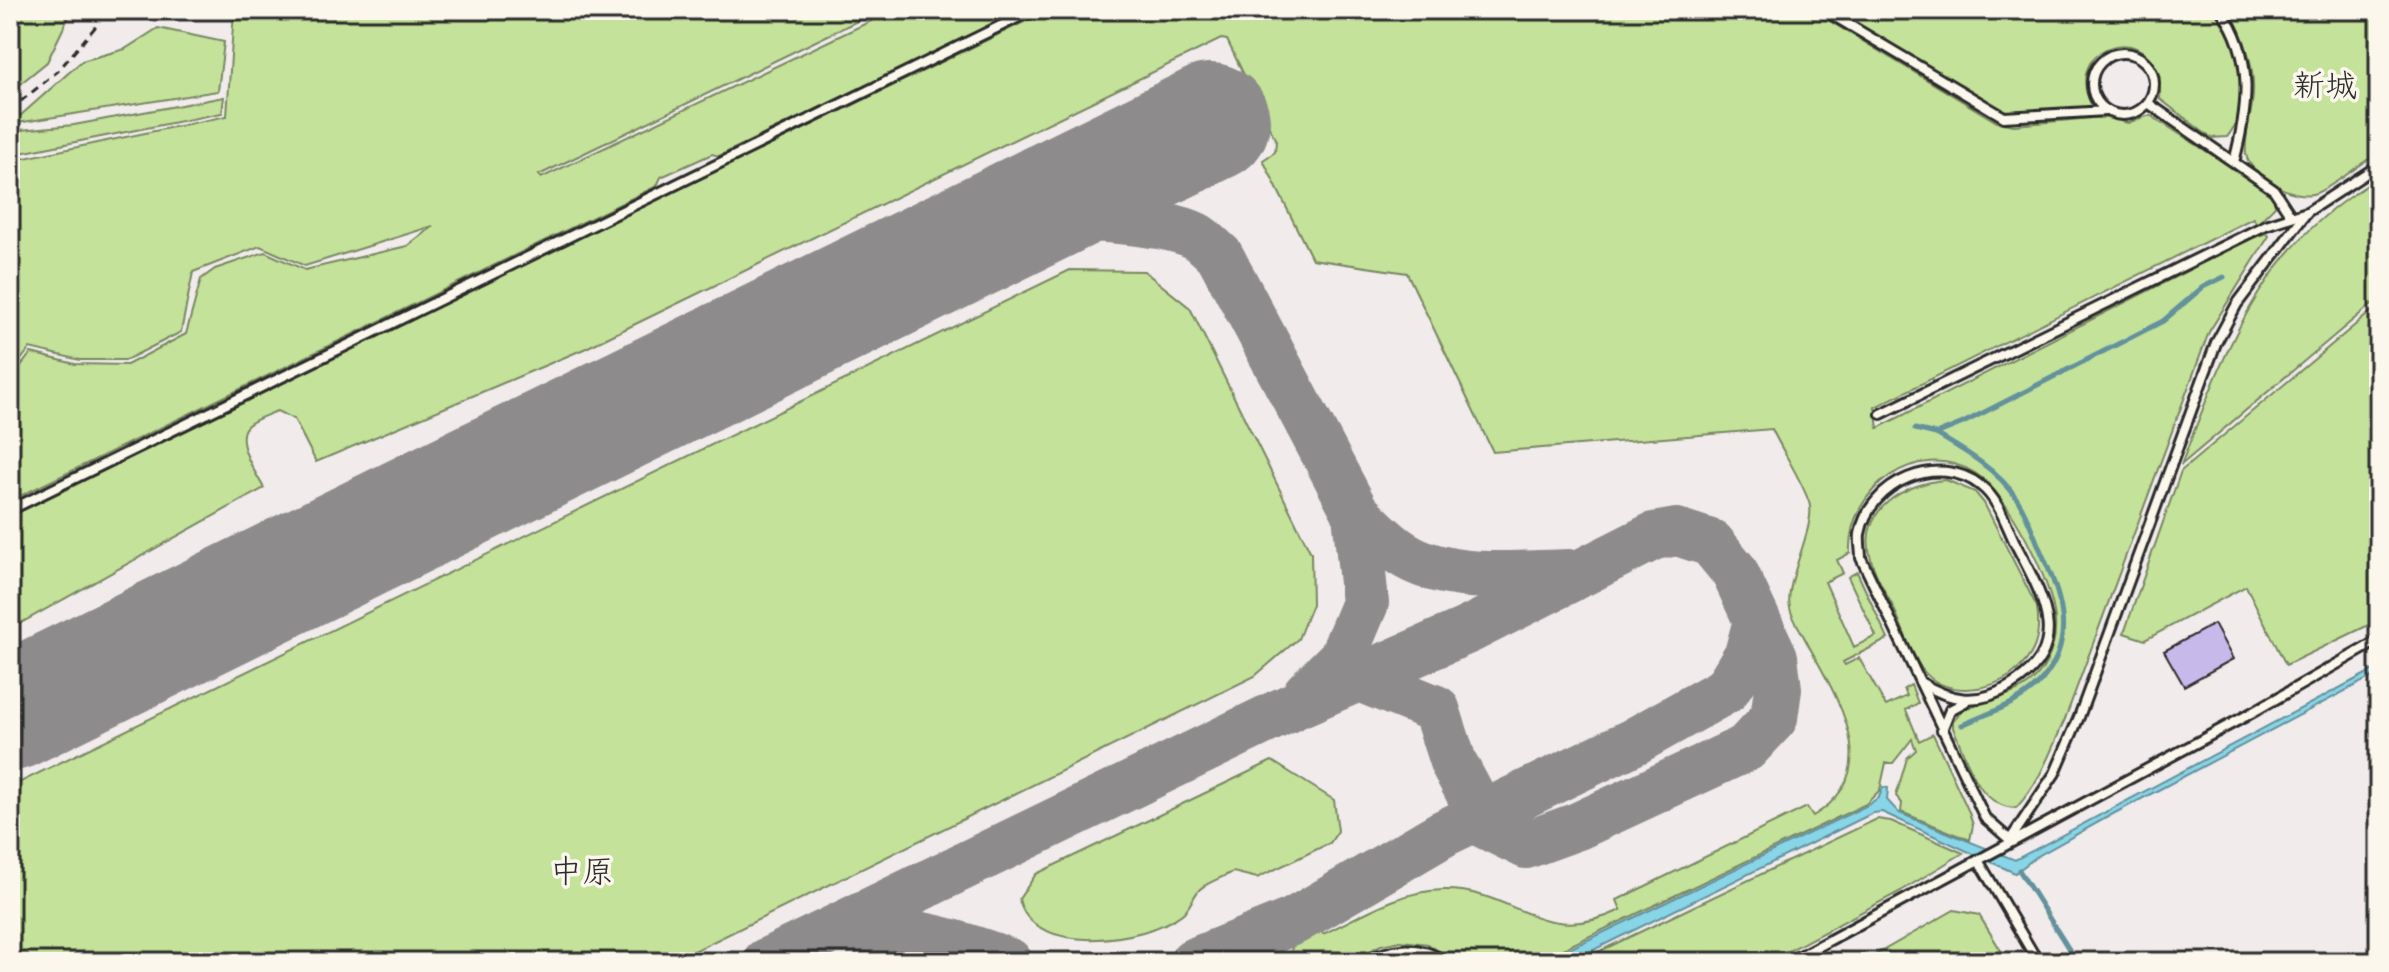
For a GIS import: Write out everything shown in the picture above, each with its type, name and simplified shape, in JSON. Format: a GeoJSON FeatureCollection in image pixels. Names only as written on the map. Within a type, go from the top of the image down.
{"type":"FeatureCollection","features":[{"type":"Feature","properties":{"kind":"lane"},"geometry":{"type":"LineString","coordinates":[[10,510],[1033,10]]}},
{"type":"Feature","properties":{"kind":"lane"},"geometry":{"type":"LineString","coordinates":[[1824,10],[2004,117],[2106,111],[2125,116],[2148,103],[2154,88],[2150,68],[2133,54],[2113,54],[2104,59],[2092,75],[2093,95],[2106,111]]}},
{"type":"Feature","properties":{"kind":"lane"},"geometry":{"type":"LineString","coordinates":[[2221,10],[2240,42],[2246,67],[2245,104],[2234,162]]}},
{"type":"Feature","properties":{"kind":"lane"},"geometry":{"type":"LineString","coordinates":[[2148,103],[2274,190],[2291,216]]}},
{"type":"Feature","properties":{"kind":"lane"},"geometry":{"type":"LineString","coordinates":[[1881,414],[2260,228],[2307,212],[2379,165]]}},
{"type":"Feature","properties":{"kind":"lane"},"geometry":{"type":"LineString","coordinates":[[2010,840],[2055,773],[2079,717],[2216,343],[2237,304],[2307,212]]}},
{"type":"Feature","properties":{"kind":"lane"},"geometry":{"type":"LineString","coordinates":[[1942,730],[1950,710],[1965,701],[2008,688],[2027,675],[2039,661],[2049,628],[2047,607],[1995,503],[1982,486],[1948,472],[1908,476],[1877,499],[1860,534],[1861,558],[1942,730],[1985,818],[2010,840]]}},
{"type":"Feature","properties":{"kind":"lane"},"geometry":{"type":"LineString","coordinates":[[1789,962],[2010,840],[2232,724],[2379,640]]}},
{"type":"Feature","properties":{"kind":"lane"},"geometry":{"type":"LineString","coordinates":[[1920,682],[1942,696],[1965,701]]}},
{"type":"Feature","properties":{"kind":"lane"},"geometry":{"type":"LineString","coordinates":[[1978,860],[2038,962]]}},
{"type":"Feature","properties":{"kind":"lane"},"geometry":{"type":"LineString","coordinates":[[1361,962],[1396,949],[1427,949],[1446,962]]}},
{"type":"Feature","properties":{"kind":"path"},"geometry":{"type":"LineString","coordinates":[[10,110],[58,71],[97,25]]}},
{"type":"Feature","properties":{"kind":"green space"},"geometry":{"type":"Polygon","coordinates":[[[10,10],[72,10],[47,62],[10,92],[10,10]]]}},
{"type":"Feature","properties":{"kind":"green space"},"geometry":{"type":"Polygon","coordinates":[[[234,10],[880,10],[539,175],[541,178],[894,10],[1022,10],[719,156],[712,154],[661,177],[657,186],[10,501],[10,380],[31,353],[75,364],[127,365],[186,334],[201,279],[215,269],[265,252],[305,270],[407,246],[433,226],[305,266],[260,246],[193,272],[181,332],[126,360],[80,360],[30,348],[10,374],[10,161],[227,116],[234,10]]]}},
{"type":"Feature","properties":{"kind":"green space"},"geometry":{"type":"Polygon","coordinates":[[[1049,10],[1811,10],[1997,122],[2014,125],[2103,117],[2128,123],[2150,115],[2265,189],[2274,198],[2275,206],[2257,224],[2253,218],[1875,407],[1878,428],[2252,238],[2267,233],[2269,236],[2209,332],[2065,719],[2032,788],[2016,808],[2003,806],[1992,799],[1975,779],[1953,728],[1953,721],[1973,706],[2013,693],[2037,676],[2049,656],[2055,631],[2046,584],[2027,540],[1988,484],[1975,473],[1953,464],[1931,462],[1909,466],[1873,490],[1860,509],[1852,530],[1850,553],[1837,560],[1843,573],[1825,582],[1854,647],[1876,636],[1848,577],[1857,572],[1888,639],[1843,662],[1845,665],[1859,658],[1886,706],[1907,696],[1904,689],[1911,685],[1918,703],[1906,710],[1919,741],[1933,734],[1969,812],[1973,825],[1970,840],[1901,812],[1902,803],[1896,796],[1907,758],[1916,750],[1912,739],[1893,763],[1886,763],[1880,790],[1866,804],[1536,962],[1454,962],[1428,944],[1401,941],[1381,945],[1349,962],[1288,962],[1295,937],[1319,926],[1323,934],[1382,905],[1428,891],[1469,892],[1548,920],[1569,923],[1593,920],[1621,910],[1617,900],[1807,807],[1813,816],[1836,797],[1848,776],[1852,754],[1840,706],[1791,611],[1791,585],[1808,529],[1810,506],[1772,429],[1493,452],[1407,273],[1312,259],[1263,160],[1275,152],[1276,141],[1227,40],[1221,39],[584,349],[316,462],[294,419],[277,411],[257,419],[243,432],[243,440],[264,488],[10,629],[10,514],[1049,10]]]}},
{"type":"Feature","properties":{"kind":"green space"},"geometry":{"type":"Polygon","coordinates":[[[1830,10],[2215,10],[2237,55],[2241,73],[2241,107],[2227,137],[2211,138],[2160,99],[2157,72],[2146,55],[2131,46],[2114,46],[2099,53],[2089,66],[2085,85],[2093,108],[2001,112],[1830,10]]]}},
{"type":"Feature","properties":{"kind":"green space"},"geometry":{"type":"Polygon","coordinates":[[[2229,10],[2379,10],[2379,153],[2316,193],[2297,194],[2264,179],[2249,163],[2246,154],[2253,79],[2245,44],[2229,10]]]}},
{"type":"Feature","properties":{"kind":"green space"},"geometry":{"type":"Polygon","coordinates":[[[158,28],[224,42],[218,91],[11,124],[82,61],[125,49],[158,28]]]}},
{"type":"Feature","properties":{"kind":"green space"},"geometry":{"type":"Polygon","coordinates":[[[224,97],[222,113],[10,155],[10,131],[74,125],[224,97]]]}},
{"type":"Feature","properties":{"kind":"green space"},"geometry":{"type":"Polygon","coordinates":[[[2379,178],[2379,298],[2181,465],[2233,340],[2253,302],[2277,267],[2305,235],[2338,205],[2379,178]]]}},
{"type":"Feature","properties":{"kind":"green space"},"geometry":{"type":"Polygon","coordinates":[[[1070,270],[1144,271],[1190,308],[1311,553],[1312,604],[1298,639],[1255,676],[672,962],[10,962],[10,787],[1070,270]]]}},
{"type":"Feature","properties":{"kind":"green space"},"geometry":{"type":"Polygon","coordinates":[[[2379,305],[2379,620],[2286,665],[2246,586],[2145,640],[2124,633],[2181,471],[2379,305]]]}},
{"type":"Feature","properties":{"kind":"green space"},"geometry":{"type":"Polygon","coordinates":[[[1946,480],[1975,492],[1984,503],[2037,607],[2037,637],[2026,661],[2001,681],[1977,688],[1953,688],[1941,684],[1922,669],[1878,578],[1868,542],[1871,526],[1888,502],[1915,487],[1946,480]]]}},
{"type":"Feature","properties":{"kind":"green space"},"geometry":{"type":"Polygon","coordinates":[[[1272,761],[1334,800],[1338,831],[1330,843],[1257,878],[1233,872],[1207,884],[1182,914],[1143,932],[1091,939],[1066,937],[1044,930],[1028,917],[1019,899],[1036,874],[1272,761]]]}},
{"type":"Feature","properties":{"kind":"green space"},"geometry":{"type":"Polygon","coordinates":[[[1877,819],[1891,821],[1963,853],[1901,891],[1768,962],[1577,962],[1877,819]]]}},
{"type":"Feature","properties":{"kind":"green space"},"geometry":{"type":"Polygon","coordinates":[[[1954,910],[1979,915],[2008,962],[1863,962],[1954,910]]]}},
{"type":"Feature","properties":{"kind":"green space"},"geometry":{"type":"Polygon","coordinates":[[[1396,952],[1428,955],[1438,962],[1372,962],[1396,952]]]}},
{"type":"Feature","properties":{"kind":"water"},"geometry":{"type":"Polygon","coordinates":[[[2379,667],[2379,673],[2113,814],[2036,857],[2015,873],[1882,812],[1873,813],[1569,962],[1542,962],[1868,805],[1879,797],[1883,787],[1888,788],[1887,800],[1899,813],[2015,860],[2379,667]]]}},
{"type":"Feature","properties":{"kind":"building"},"geometry":{"type":"Polygon","coordinates":[[[2214,624],[2233,659],[2184,686],[2164,651],[2214,624]]]}},
{"type":"Feature","properties":{"kind":"waterway"},"geometry":{"type":"LineString","coordinates":[[1915,429],[1936,434],[1963,423],[2163,321],[2203,287],[2224,277]]}},
{"type":"Feature","properties":{"kind":"waterway"},"geometry":{"type":"LineString","coordinates":[[1936,434],[1991,470],[2017,499],[2054,583],[2062,616],[2060,648],[2042,680],[2015,701],[1962,725]]}},
{"type":"Feature","properties":{"kind":"waterway"},"geometry":{"type":"LineString","coordinates":[[2019,870],[2077,962]]}},
{"type":"Feature","properties":{"kind":"taxiway"},"geometry":{"type":"LineString","coordinates":[[1020,216],[1110,219],[1160,225],[1196,236],[1220,256],[1356,513],[1365,603],[1342,658],[1307,693]]}},
{"type":"Feature","properties":{"kind":"taxiway"},"geometry":{"type":"LineString","coordinates":[[1356,513],[1393,547],[1433,567],[1478,575],[1569,573]]}},
{"type":"Feature","properties":{"kind":"taxiway"},"geometry":{"type":"LineString","coordinates":[[766,962],[1296,705],[1468,630],[1654,536],[1677,532],[1711,543],[1734,571],[1774,657],[1778,689],[1774,718],[1746,748],[1578,826],[1526,845],[1487,826],[1453,762],[1436,709],[1357,677]]}},
{"type":"Feature","properties":{"kind":"taxiway"},"geometry":{"type":"LineString","coordinates":[[1193,962],[1294,921],[1444,833],[1635,741],[1726,690],[1748,654],[1757,621]]}},
{"type":"Feature","properties":{"kind":"taxiway"},"geometry":{"type":"LineString","coordinates":[[842,930],[886,931],[927,937],[1009,962]]}},
{"type":"Feature","properties":{"kind":"runway"},"geometry":{"type":"LineString","coordinates":[[10,712],[1211,122]]}},
{"type":"Feature","properties":{"kind":"district","name":"新城"},"geometry":{"type":"Point","coordinates":[2325,85]}},
{"type":"Feature","properties":{"kind":"district","name":"中原"},"geometry":{"type":"Point","coordinates":[582,871]}}]}
